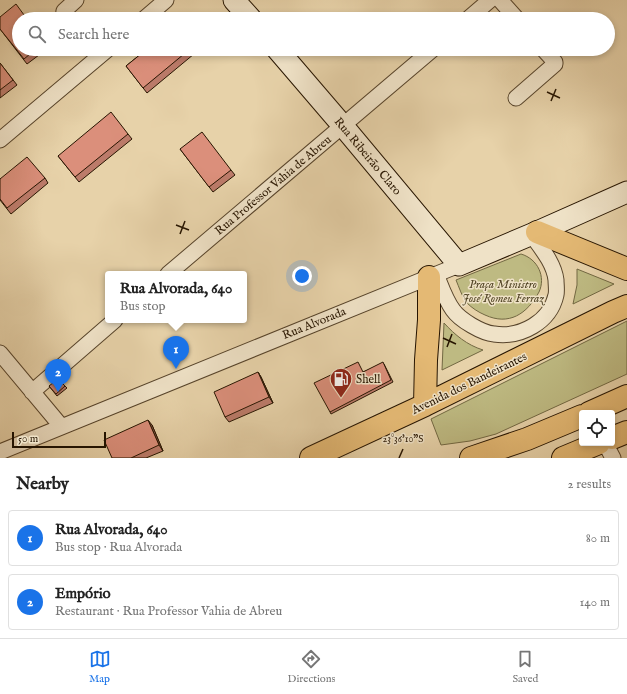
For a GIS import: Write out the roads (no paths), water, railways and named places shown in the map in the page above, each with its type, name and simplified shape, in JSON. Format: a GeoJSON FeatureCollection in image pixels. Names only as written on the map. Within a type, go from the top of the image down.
{"type":"FeatureCollection","features":[{"type":"Feature","properties":{"kind":"highway"},"geometry":{"type":"LineString","coordinates":[[534,233],[627,269]]}},
{"type":"Feature","properties":{"kind":"highway"},"geometry":{"type":"LineString","coordinates":[[425,405],[426,360],[432,275]]}},
{"type":"Feature","properties":{"kind":"highway","name":"Avenida dos Bandeirantes"},"geometry":{"type":"LineString","coordinates":[[311,458],[425,405],[627,306]]}},
{"type":"Feature","properties":{"kind":"highway"},"geometry":{"type":"LineString","coordinates":[[596,410],[627,396]]}},
{"type":"Feature","properties":{"kind":"highway"},"geometry":{"type":"LineString","coordinates":[[471,458],[527,439],[579,417]]}},
{"type":"Feature","properties":{"kind":"highway"},"geometry":{"type":"LineString","coordinates":[[615,437],[627,432]]}},
{"type":"Feature","properties":{"kind":"highway"},"geometry":{"type":"LineString","coordinates":[[563,458],[592,446]]}},
{"type":"Feature","properties":{"kind":"street"},"geometry":{"type":"LineString","coordinates":[[64,12],[76,0]]}},
{"type":"Feature","properties":{"kind":"street"},"geometry":{"type":"LineString","coordinates":[[152,12],[166,0]]}},
{"type":"Feature","properties":{"kind":"street"},"geometry":{"type":"LineString","coordinates":[[234,0],[245,12]]}},
{"type":"Feature","properties":{"kind":"street"},"geometry":{"type":"LineString","coordinates":[[476,12],[490,0]]}},
{"type":"Feature","properties":{"kind":"street"},"geometry":{"type":"LineString","coordinates":[[500,0],[510,12]]}},
{"type":"Feature","properties":{"kind":"street"},"geometry":{"type":"LineString","coordinates":[[0,140],[94,56]]}},
{"type":"Feature","properties":{"kind":"street","name":"Rua Ribeirão Claro"},"geometry":{"type":"LineString","coordinates":[[283,56],[458,265]]}},
{"type":"Feature","properties":{"kind":"street","name":"Rua Professor Vahia de Abreu"},"geometry":{"type":"LineString","coordinates":[[172,271],[424,56]]}},
{"type":"Feature","properties":{"kind":"street"},"geometry":{"type":"LineString","coordinates":[[516,98],[555,64],[549,56]]}},
{"type":"Feature","properties":{"kind":"street","name":"Rua Alvorada"},"geometry":{"type":"LineString","coordinates":[[0,452],[458,265],[627,192]]}},
{"type":"Feature","properties":{"kind":"street"},"geometry":{"type":"LineString","coordinates":[[432,275],[453,311],[476,328],[494,334],[508,335],[523,332],[543,319],[551,308],[556,294],[556,278],[552,265],[534,233]]}},
{"type":"Feature","properties":{"kind":"street"},"geometry":{"type":"LineString","coordinates":[[32,392],[112,323]]}},
{"type":"Feature","properties":{"kind":"street"},"geometry":{"type":"LineString","coordinates":[[0,353],[62,426]]}},
{"type":"Feature","properties":{"kind":"street"},"geometry":{"type":"LineString","coordinates":[[607,446],[613,458]]}},
{"type":"Feature","properties":{"kind":"place","name":"Rua Alvorada, 640"},"geometry":{"type":"Point","coordinates":[176,369]}},
{"type":"Feature","properties":{"kind":"place","name":"Empório"},"geometry":{"type":"Point","coordinates":[58,392]}},
{"type":"Feature","properties":{"kind":"place","name":"Shell"},"geometry":{"type":"Point","coordinates":[341,398]}},
{"type":"Feature","properties":{"kind":"park label","name":"Praça Ministro José Romeu Ferraz"},"geometry":{"type":"Point","coordinates":[503,291]}}]}
